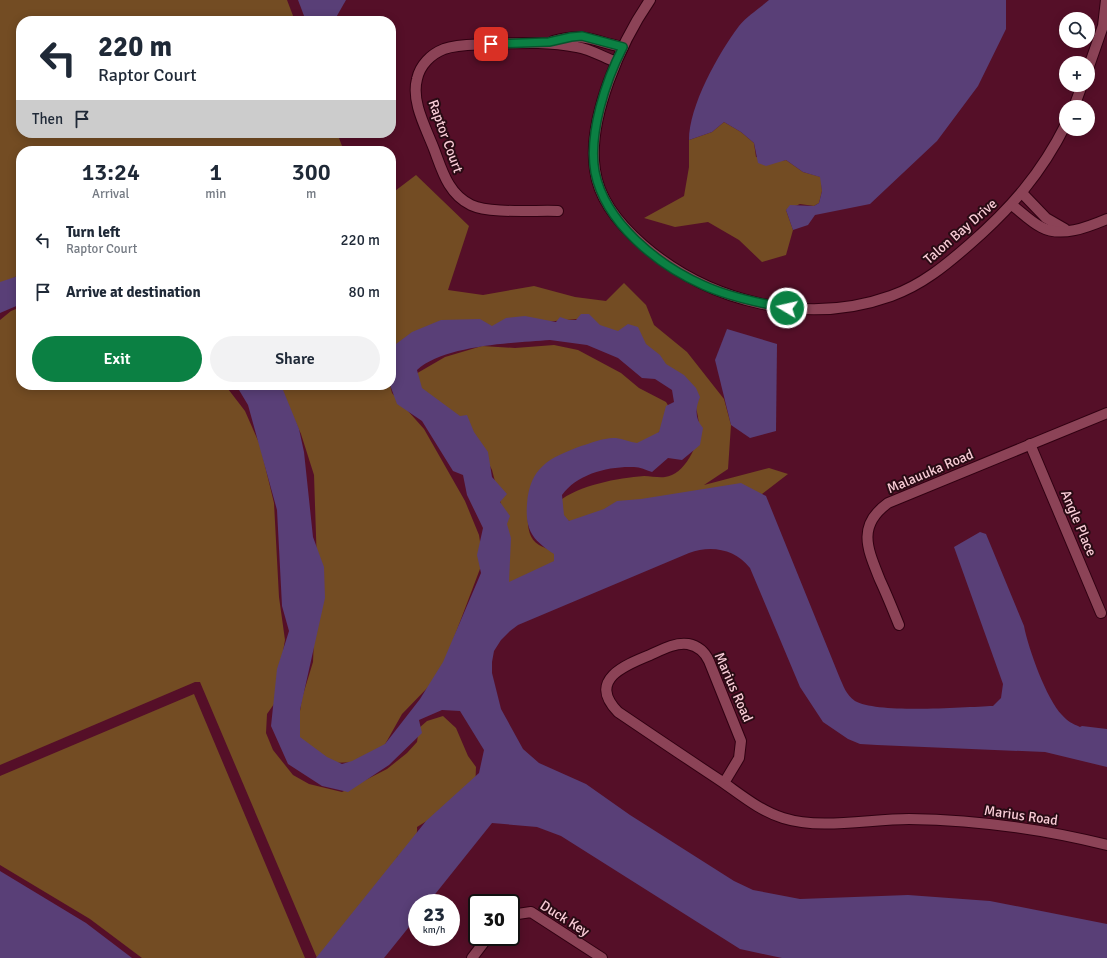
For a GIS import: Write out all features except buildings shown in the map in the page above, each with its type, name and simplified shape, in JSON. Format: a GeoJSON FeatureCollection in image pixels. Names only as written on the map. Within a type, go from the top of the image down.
{"type":"FeatureCollection","features":[{"type":"Feature","properties":{"kind":"street","name":"Talon Bay Drive"},"geometry":{"type":"LineString","coordinates":[[650,0],[616,62],[598,120],[594,143],[595,171],[603,195],[619,221],[649,250],[688,277],[719,291],[763,304],[808,310],[844,308],[868,303],[903,291],[937,272],[987,229],[1012,205],[1046,159],[1059,136]]}},
{"type":"Feature","properties":{"kind":"street"},"geometry":{"type":"LineString","coordinates":[[1093,56],[1103,26],[1106,0]]}},
{"type":"Feature","properties":{"kind":"street","name":"Raptor Court"},"geometry":{"type":"LineString","coordinates":[[558,211],[483,208],[471,205],[450,188],[419,108],[416,88],[420,71],[430,58],[444,49],[462,45],[549,42],[582,36],[623,47]]}},
{"type":"Feature","properties":{"kind":"street","name":"Raptor Court"},"geometry":{"type":"LineString","coordinates":[[549,42],[582,48],[616,62]]}},
{"type":"Feature","properties":{"kind":"street"},"geometry":{"type":"LineString","coordinates":[[1022,193],[1054,224],[1061,228],[1072,230]]}},
{"type":"Feature","properties":{"kind":"street"},"geometry":{"type":"LineString","coordinates":[[1012,205],[1041,227],[1057,232],[1072,230],[1107,219]]}},
{"type":"Feature","properties":{"kind":"street","name":"Malauuka Road"},"geometry":{"type":"LineString","coordinates":[[899,625],[868,547],[869,527],[874,516],[888,503],[1107,412]]}},
{"type":"Feature","properties":{"kind":"street","name":"Angle Place"},"geometry":{"type":"LineString","coordinates":[[1030,444],[1101,612]]}},
{"type":"Feature","properties":{"kind":"street","name":"Marius Road"},"geometry":{"type":"LineString","coordinates":[[724,783],[739,758],[742,748],[741,741],[709,661],[703,652],[690,644],[677,644],[626,664],[616,671],[609,680],[607,692],[612,706],[618,712],[724,783],[768,812],[797,821],[821,823],[908,819],[958,821],[1050,832],[1107,845]]}},
{"type":"Feature","properties":{"kind":"street","name":"Duck Key"},"geometry":{"type":"LineString","coordinates":[[520,914],[531,912],[602,958]]}},
{"type":"Feature","properties":{"kind":"street"},"geometry":{"type":"LineString","coordinates":[[472,958],[481,946]]}},
{"type":"Feature","properties":{"kind":"shaded area"},"geometry":{"type":"Polygon","coordinates":[[[0,0],[287,0],[293,16],[16,16],[16,138],[339,138],[342,146],[16,146],[16,277],[0,285],[0,0]]]}},
{"type":"Feature","properties":{"kind":"shaded area"},"geometry":{"type":"Polygon","coordinates":[[[298,0],[346,0],[337,16],[304,16],[298,0]]]}},
{"type":"Feature","properties":{"kind":"shaded area"},"geometry":{"type":"Polygon","coordinates":[[[769,0],[1006,0],[1006,29],[978,86],[937,141],[870,204],[815,215],[808,225],[793,230],[786,210],[790,205],[814,206],[819,203],[822,191],[820,177],[803,172],[786,160],[766,166],[758,163],[754,143],[741,132],[724,122],[712,132],[689,140],[690,126],[699,96],[722,51],[742,22],[769,0]]]}},
{"type":"Feature","properties":{"kind":"shaded area"},"geometry":{"type":"Polygon","coordinates":[[[724,122],[741,132],[754,143],[756,157],[781,161],[786,160],[803,172],[821,177],[822,191],[819,203],[814,206],[800,204],[786,210],[793,230],[786,255],[762,262],[739,240],[708,222],[675,227],[644,218],[684,196],[689,167],[689,140],[712,132],[724,122]]]}},
{"type":"Feature","properties":{"kind":"shaded area"},"geometry":{"type":"Polygon","coordinates":[[[416,175],[469,226],[448,290],[483,295],[534,286],[575,297],[606,301],[624,283],[646,305],[654,325],[687,352],[724,399],[731,425],[728,469],[704,485],[769,468],[788,474],[758,497],[589,525],[560,519],[558,502],[577,491],[599,483],[644,476],[665,477],[679,471],[690,457],[699,432],[698,416],[690,389],[577,319],[534,323],[396,352],[396,190],[416,175]]]}},
{"type":"Feature","properties":{"kind":"shaded area"},"geometry":{"type":"Polygon","coordinates":[[[16,277],[16,306],[0,313],[0,282],[16,277]]]}},
{"type":"Feature","properties":{"kind":"shaded area"},"geometry":{"type":"Polygon","coordinates":[[[16,309],[16,390],[229,390],[245,411],[260,445],[274,503],[279,597],[285,640],[274,704],[267,714],[266,733],[273,750],[293,775],[309,784],[342,792],[387,769],[407,753],[417,742],[419,728],[427,721],[443,716],[456,728],[468,756],[476,767],[475,791],[417,827],[415,841],[406,851],[397,857],[393,877],[317,958],[200,682],[195,682],[0,765],[0,320],[16,309]]]}},
{"type":"Feature","properties":{"kind":"shaded area"},"geometry":{"type":"Polygon","coordinates":[[[581,314],[589,314],[600,325],[618,331],[628,324],[638,327],[646,344],[660,355],[666,364],[684,375],[696,388],[700,397],[697,406],[697,417],[703,428],[700,445],[682,460],[668,458],[652,472],[634,467],[604,470],[576,482],[562,495],[564,515],[569,521],[604,509],[617,501],[641,499],[741,483],[766,496],[847,693],[855,701],[866,705],[901,709],[993,706],[1001,698],[1003,684],[954,547],[980,532],[986,534],[1024,626],[1034,660],[1050,698],[1056,708],[1066,719],[1080,727],[1107,729],[1107,767],[1045,752],[860,744],[848,739],[823,722],[800,687],[750,568],[730,553],[714,549],[706,549],[689,553],[518,625],[501,640],[494,651],[492,673],[501,709],[523,749],[539,763],[586,784],[630,815],[734,881],[753,890],[800,899],[908,895],[990,901],[1107,924],[1107,958],[782,958],[740,949],[561,836],[537,827],[492,823],[435,894],[408,894],[408,928],[384,958],[316,958],[426,821],[479,773],[484,750],[460,711],[442,710],[419,720],[422,733],[389,765],[348,792],[322,786],[288,764],[271,726],[277,669],[289,631],[282,606],[277,510],[248,405],[239,390],[283,390],[299,429],[304,452],[313,537],[324,567],[325,598],[300,710],[300,737],[327,757],[342,764],[352,761],[385,744],[420,699],[443,662],[481,573],[477,555],[483,528],[467,495],[463,475],[453,471],[422,421],[397,404],[392,390],[396,390],[396,344],[412,332],[441,320],[480,319],[492,326],[506,318],[525,316],[556,322],[560,317],[569,320],[576,320],[581,314]],[[550,340],[499,344],[462,350],[444,355],[417,370],[422,388],[460,416],[467,415],[474,432],[488,452],[492,477],[507,494],[500,502],[510,516],[507,524],[511,538],[509,582],[554,561],[554,554],[536,539],[529,528],[527,521],[529,491],[532,481],[543,466],[559,455],[570,450],[603,439],[616,438],[637,443],[659,432],[666,406],[674,402],[672,390],[655,379],[642,378],[618,358],[587,345],[550,340]]]}},
{"type":"Feature","properties":{"kind":"shaded area"},"geometry":{"type":"Polygon","coordinates":[[[727,329],[777,344],[776,431],[750,438],[731,425],[715,360],[727,329]]]}},
{"type":"Feature","properties":{"kind":"shaded area"},"geometry":{"type":"Polygon","coordinates":[[[554,345],[578,350],[621,373],[639,388],[666,402],[669,407],[668,421],[646,448],[629,447],[528,504],[528,526],[531,537],[539,545],[561,557],[508,591],[504,516],[492,470],[468,422],[428,401],[414,375],[445,357],[482,346],[515,348],[554,345]]]}},
{"type":"Feature","properties":{"kind":"shaded area"},"geometry":{"type":"Polygon","coordinates":[[[281,390],[391,390],[392,393],[424,429],[465,501],[479,535],[483,561],[447,656],[433,682],[402,714],[383,748],[359,762],[331,763],[296,737],[302,698],[313,662],[317,565],[314,475],[301,434],[281,390]]]}},
{"type":"Feature","properties":{"kind":"shaded area"},"geometry":{"type":"Polygon","coordinates":[[[194,694],[305,958],[142,958],[90,919],[0,865],[0,776],[194,694]]]}},
{"type":"Feature","properties":{"kind":"shaded area"},"geometry":{"type":"Polygon","coordinates":[[[0,871],[86,923],[132,958],[0,958],[0,871]]]}},
{"type":"Feature","properties":{"kind":"route"},"geometry":{"type":"LineString","coordinates":[[491,44],[549,42],[582,36],[623,47],[610,77],[598,120],[594,143],[594,163],[597,180],[610,209],[634,237],[663,261],[688,277],[710,288],[740,298],[787,308]]}}]}
